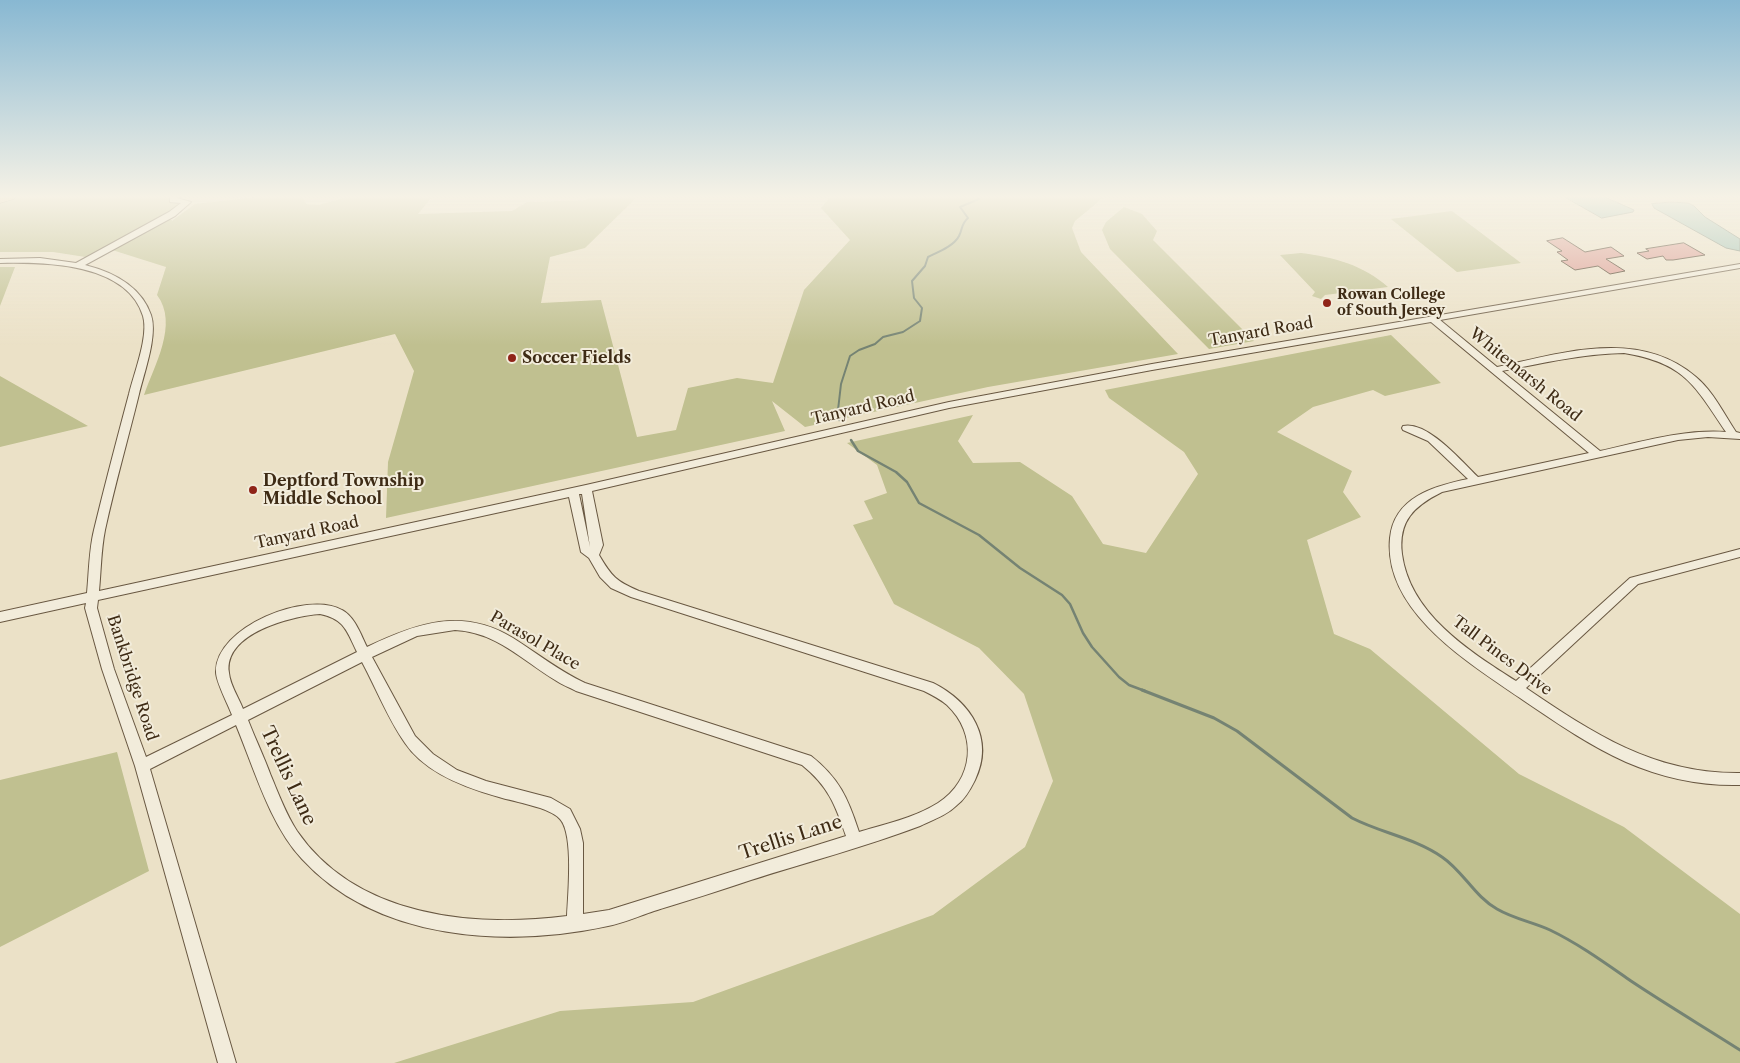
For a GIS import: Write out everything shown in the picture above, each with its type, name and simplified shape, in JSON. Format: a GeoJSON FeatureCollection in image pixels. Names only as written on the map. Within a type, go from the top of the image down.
{"type":"FeatureCollection","features":[{"type":"Feature","properties":{"kind":"street"},"geometry":{"type":"LineString","coordinates":[[78,265],[112,247]]}},
{"type":"Feature","properties":{"kind":"street","name":"Bankbridge Road"},"geometry":{"type":"LineString","coordinates":[[0,261],[45,260],[78,265],[114,279],[130,290],[142,304],[148,326],[143,358],[99,532],[91,608],[108,668],[142,766],[227,1063]]}},
{"type":"Feature","properties":{"kind":"street","name":"Tanyard Road"},"geometry":{"type":"LineString","coordinates":[[0,618],[968,401],[1740,266]]}},
{"type":"Feature","properties":{"kind":"street","name":"Whitemarsh Road"},"geometry":{"type":"LineString","coordinates":[[1434,320],[1597,454]]}},
{"type":"Feature","properties":{"kind":"street"},"geometry":{"type":"LineString","coordinates":[[1496,370],[1598,350],[1622,350],[1645,354],[1672,364],[1692,378],[1736,435]]}},
{"type":"Feature","properties":{"kind":"street"},"geometry":{"type":"LineString","coordinates":[[1407,428],[1432,439],[1476,480]]}},
{"type":"Feature","properties":{"kind":"street","name":"Tall Pines Drive"},"geometry":{"type":"LineString","coordinates":[[1736,435],[1688,435],[1476,480],[1439,490],[1426,495],[1407,510],[1396,534],[1395,548],[1398,567],[1413,599],[1440,631],[1468,655],[1579,731],[1637,760],[1664,769],[1713,778],[1740,779]]}},
{"type":"Feature","properties":{"kind":"street"},"geometry":{"type":"LineString","coordinates":[[586,488],[597,545],[593,555]]}},
{"type":"Feature","properties":{"kind":"street","name":"Trellis Lane"},"geometry":{"type":"LineString","coordinates":[[573,491],[585,549],[593,555],[604,574],[615,585],[636,594],[928,687],[947,697],[958,708],[969,724],[976,752],[968,779],[957,796],[929,815],[609,918],[574,924],[508,930],[456,928],[394,912],[349,889],[310,857],[293,837],[280,814],[222,674],[221,666],[224,656],[235,641],[252,628],[269,620],[318,609],[337,612],[347,621],[410,740],[428,758],[452,774],[485,787],[551,805],[565,814],[573,829],[576,843],[574,924]]}},
{"type":"Feature","properties":{"kind":"street"},"geometry":{"type":"LineString","coordinates":[[1516,688],[1634,581],[1740,553]]}},
{"type":"Feature","properties":{"kind":"street","name":"Parasol Place"},"geometry":{"type":"LineString","coordinates":[[142,766],[398,638],[421,629],[459,625],[482,630],[508,642],[559,677],[581,687],[806,760],[823,772],[839,793],[854,839]]}},
{"type":"Feature","properties":{"kind":"green space"},"geometry":{"type":"Polygon","coordinates":[[[0,247],[586,247],[550,257],[541,303],[601,300],[637,437],[676,430],[688,388],[737,378],[773,383],[804,290],[844,247],[1079,247],[1081,252],[1178,354],[988,387],[805,427],[772,401],[785,431],[386,518],[388,462],[414,371],[395,334],[144,395],[158,358],[165,332],[166,319],[163,306],[157,295],[166,267],[109,249],[92,258],[53,252],[0,252],[0,247]]]}},
{"type":"Feature","properties":{"kind":"green space"},"geometry":{"type":"Polygon","coordinates":[[[1109,247],[1160,247],[1254,341],[1209,349],[1109,247]]]}},
{"type":"Feature","properties":{"kind":"green space"},"geometry":{"type":"Polygon","coordinates":[[[1425,247],[1499,247],[1521,263],[1457,272],[1425,247]]]}},
{"type":"Feature","properties":{"kind":"green space"},"geometry":{"type":"Polygon","coordinates":[[[1301,253],[1348,263],[1369,273],[1388,287],[1325,295],[1321,299],[1312,296],[1315,292],[1280,255],[1301,253]]]}},
{"type":"Feature","properties":{"kind":"green space"},"geometry":{"type":"Polygon","coordinates":[[[0,267],[15,267],[0,306],[0,267]]]}},
{"type":"Feature","properties":{"kind":"green space"},"geometry":{"type":"Polygon","coordinates":[[[1391,335],[1441,383],[1385,396],[1373,390],[1313,407],[1277,432],[1352,471],[1343,492],[1361,517],[1307,540],[1334,634],[1370,649],[1519,774],[1624,827],[1740,914],[1740,1063],[394,1063],[560,1011],[693,1002],[933,915],[1025,847],[1053,781],[1024,694],[979,648],[894,604],[853,525],[873,519],[864,501],[887,493],[877,465],[847,443],[973,415],[958,441],[973,463],[1020,462],[1072,496],[1103,544],[1146,553],[1198,474],[1184,452],[1109,398],[1105,390],[1391,335]]]}},
{"type":"Feature","properties":{"kind":"green space"},"geometry":{"type":"Polygon","coordinates":[[[0,376],[88,426],[0,447],[0,376]]]}},
{"type":"Feature","properties":{"kind":"green space"},"geometry":{"type":"Polygon","coordinates":[[[117,752],[149,871],[0,947],[0,780],[117,752]]]}},
{"type":"Feature","properties":{"kind":"water"},"geometry":{"type":"Polygon","coordinates":[[[1723,247],[1740,247],[1740,251],[1723,247]]]}},
{"type":"Feature","properties":{"kind":"building"},"geometry":{"type":"Polygon","coordinates":[[[1555,247],[1577,247],[1585,252],[1611,247],[1624,256],[1606,259],[1625,271],[1610,274],[1598,266],[1575,270],[1561,261],[1568,260],[1557,252],[1562,251],[1555,247]]]}},
{"type":"Feature","properties":{"kind":"building"},"geometry":{"type":"Polygon","coordinates":[[[1661,247],[1690,247],[1705,255],[1666,260],[1663,256],[1647,259],[1637,253],[1649,251],[1646,249],[1661,247]]]}},
{"type":"Feature","properties":{"kind":"waterway"},"geometry":{"type":"LineString","coordinates":[[838,410],[841,384],[850,356],[859,350],[875,344],[883,337],[903,332],[920,321],[922,308],[914,298],[912,281],[925,266],[928,257],[947,247]]}},
{"type":"Feature","properties":{"kind":"waterway"},"geometry":{"type":"LineString","coordinates":[[838,410],[839,420]]}},
{"type":"Feature","properties":{"kind":"waterway"},"geometry":{"type":"LineString","coordinates":[[851,440],[858,451],[896,472],[907,482],[919,503],[979,535],[1020,568],[1062,595],[1070,604],[1083,633],[1092,647],[1119,677],[1129,685],[1145,691]]}},
{"type":"Feature","properties":{"kind":"waterway"},"geometry":{"type":"LineString","coordinates":[[1142,690],[1214,718],[1237,731],[1352,818],[1432,850],[1456,869],[1489,904],[1571,941],[1740,1050]]}},
{"type":"Feature","properties":{"kind":"place","name":"Rowan College of South Jersey"},"geometry":{"type":"Point","coordinates":[1327,303]}},
{"type":"Feature","properties":{"kind":"place","name":"Soccer Fields"},"geometry":{"type":"Point","coordinates":[512,358]}},
{"type":"Feature","properties":{"kind":"place","name":"Deptford Township Middle School"},"geometry":{"type":"Point","coordinates":[253,490]}}]}
